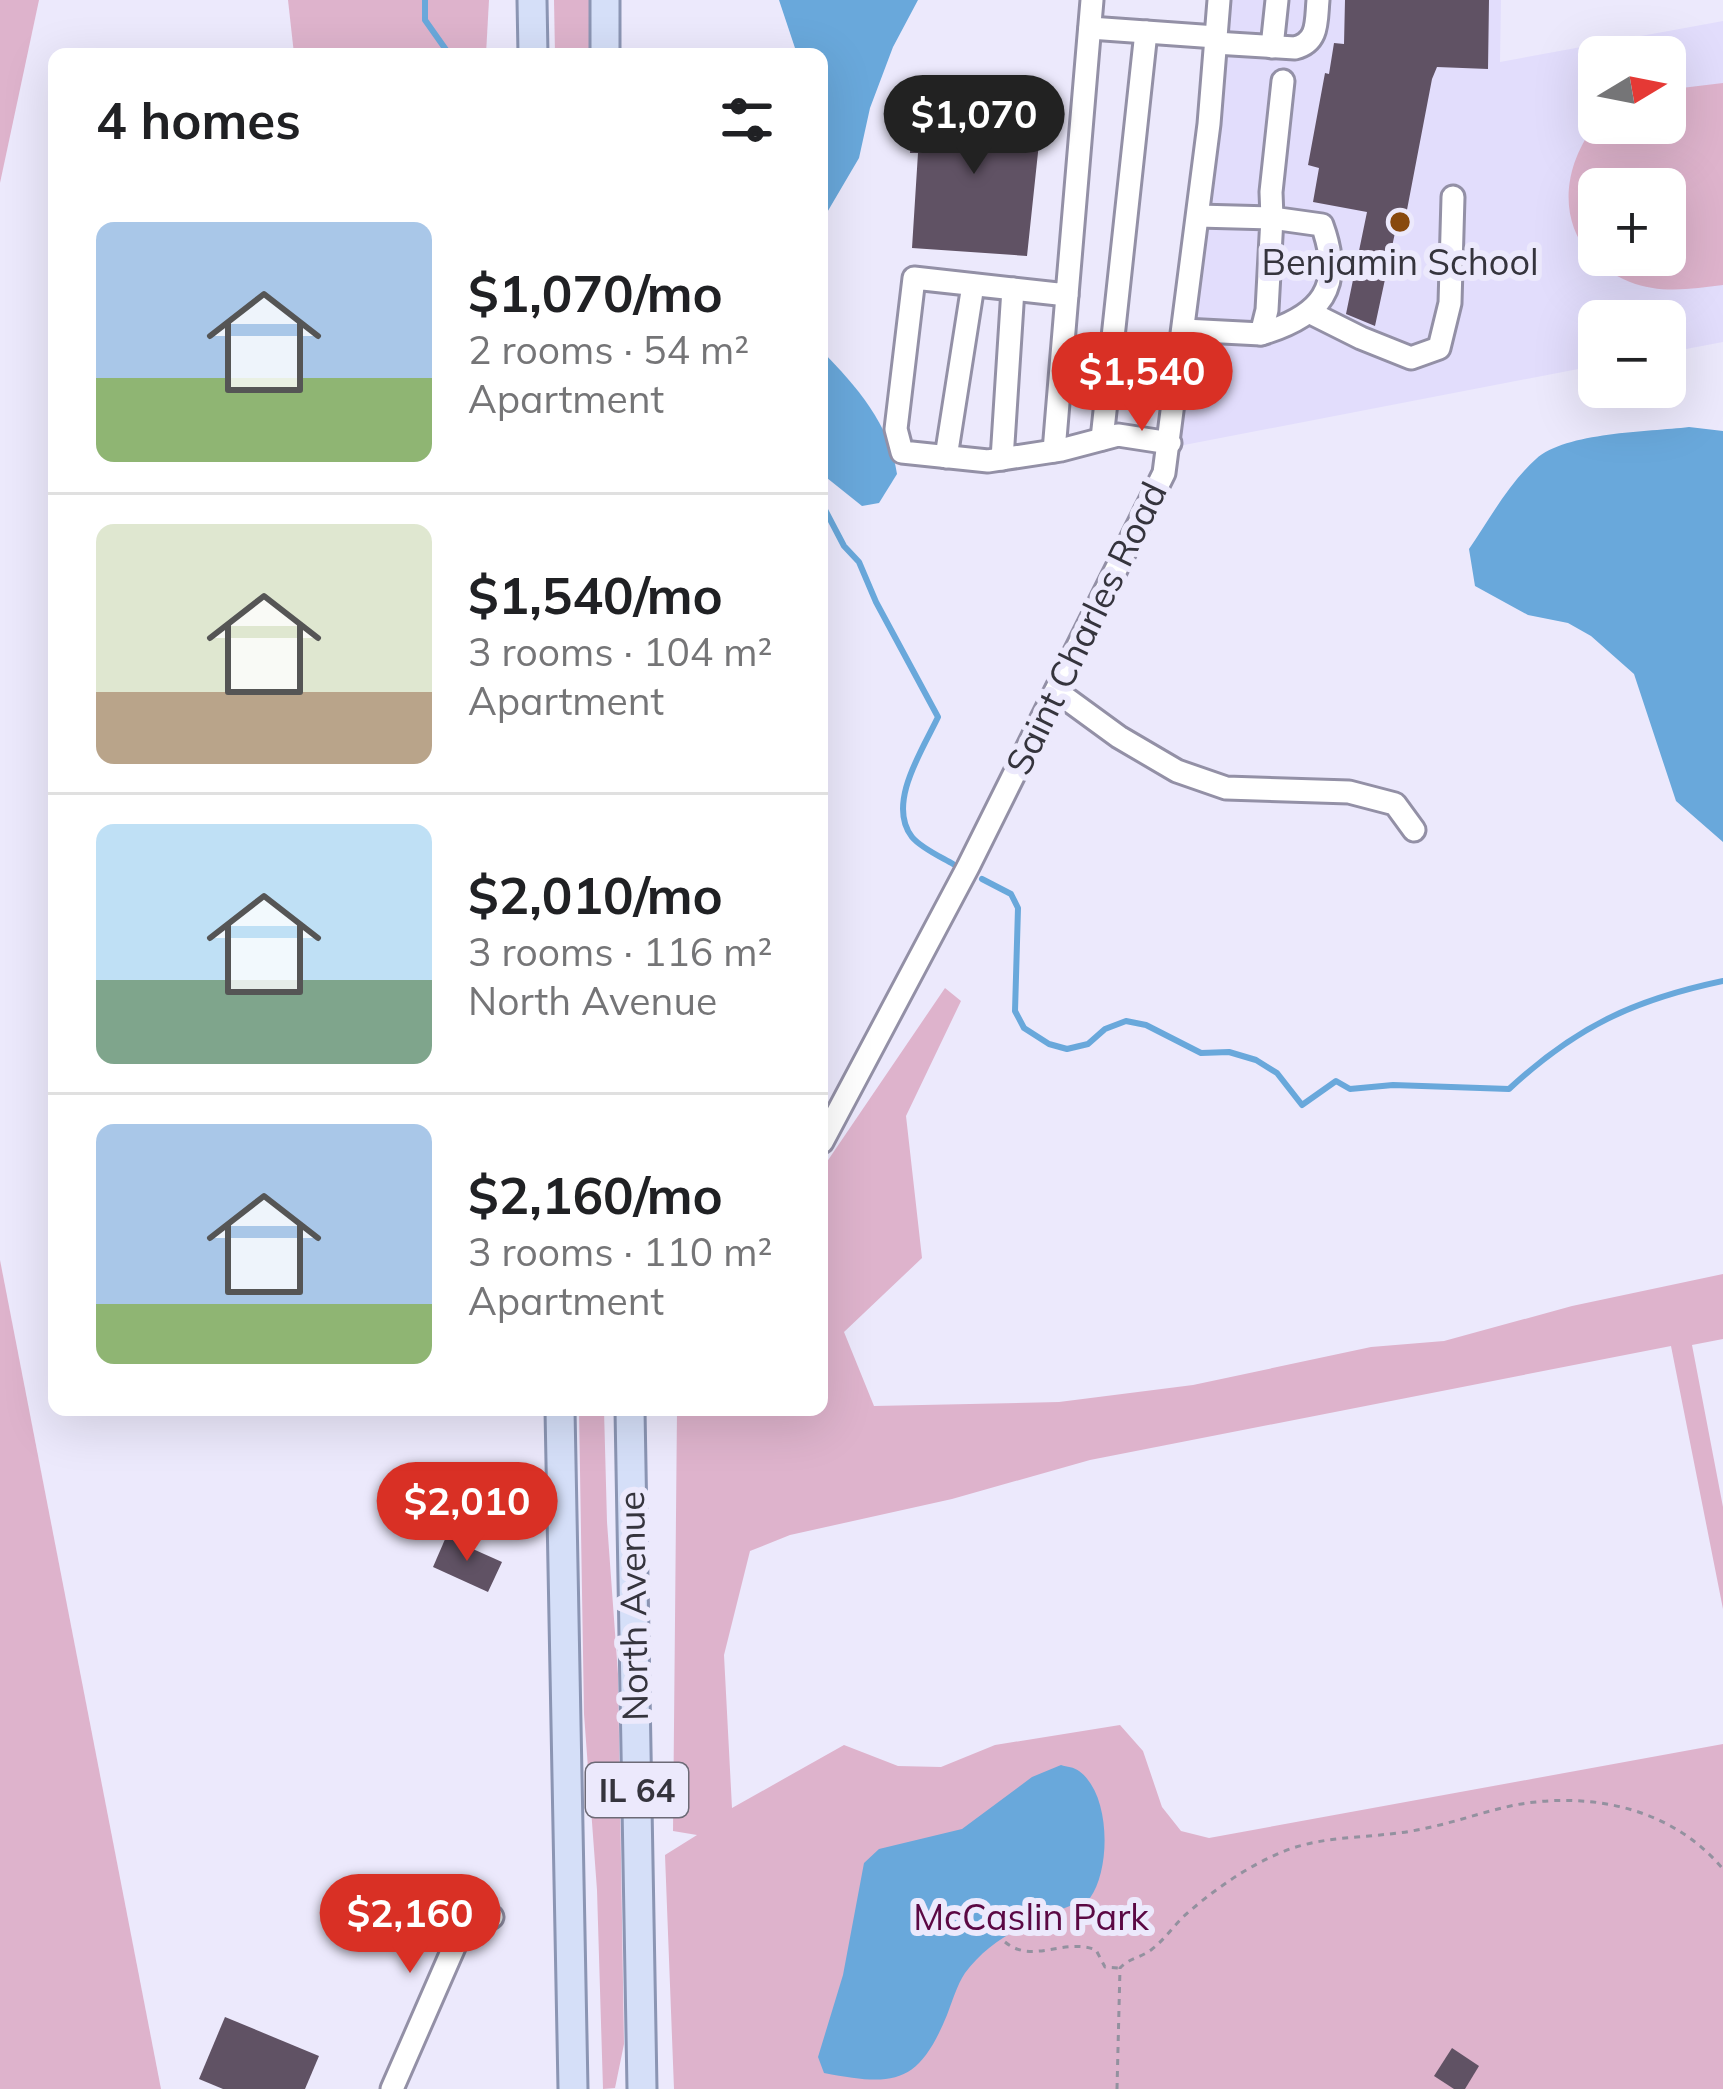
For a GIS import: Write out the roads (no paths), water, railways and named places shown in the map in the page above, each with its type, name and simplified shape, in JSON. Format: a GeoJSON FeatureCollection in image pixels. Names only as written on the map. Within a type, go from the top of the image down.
{"type":"FeatureCollection","features":[{"type":"Feature","properties":{"kind":"main road"},"geometry":{"type":"LineString","coordinates":[[532,0],[532,48]]}},
{"type":"Feature","properties":{"kind":"main road"},"geometry":{"type":"LineString","coordinates":[[604,0],[605,48]]}},
{"type":"Feature","properties":{"kind":"main road","name":"North Avenue"},"geometry":{"type":"LineString","coordinates":[[560,1416],[573,2089]]}},
{"type":"Feature","properties":{"kind":"main road","name":"North Avenue"},"geometry":{"type":"LineString","coordinates":[[630,1416],[642,2089]]}},
{"type":"Feature","properties":{"kind":"street"},"geometry":{"type":"LineString","coordinates":[[1054,451],[1092,0]]}},
{"type":"Feature","properties":{"kind":"street","name":"Saint Charles Road"},"geometry":{"type":"LineString","coordinates":[[828,1131],[968,867],[1164,472],[1198,216],[1219,0]]}},
{"type":"Feature","properties":{"kind":"street"},"geometry":{"type":"LineString","coordinates":[[1272,46],[1277,0]]}},
{"type":"Feature","properties":{"kind":"street"},"geometry":{"type":"LineString","coordinates":[[1090,28],[1272,46],[1307,45],[1315,36],[1318,0]]}},
{"type":"Feature","properties":{"kind":"street"},"geometry":{"type":"LineString","coordinates":[[1102,439],[1146,32]]}},
{"type":"Feature","properties":{"kind":"street"},"geometry":{"type":"LineString","coordinates":[[1261,334],[1267,310],[1271,192],[1282,81]]}},
{"type":"Feature","properties":{"kind":"street"},"geometry":{"type":"LineString","coordinates":[[1309,311],[1411,358],[1439,348],[1450,303],[1453,197]]}},
{"type":"Feature","properties":{"kind":"street"},"geometry":{"type":"LineString","coordinates":[[1184,330],[1261,334],[1281,328],[1318,305],[1334,264],[1322,225],[1198,216]]}},
{"type":"Feature","properties":{"kind":"street"},"geometry":{"type":"LineString","coordinates":[[1066,295],[914,278],[896,429],[902,452],[1002,459],[1118,435],[1170,443]]}},
{"type":"Feature","properties":{"kind":"street"},"geometry":{"type":"LineString","coordinates":[[946,457],[973,285]]}},
{"type":"Feature","properties":{"kind":"street"},"geometry":{"type":"LineString","coordinates":[[1002,459],[1013,289]]}},
{"type":"Feature","properties":{"kind":"street"},"geometry":{"type":"LineString","coordinates":[[1056,691],[1177,771],[1226,788],[1349,792],[1395,804],[1414,830]]}},
{"type":"Feature","properties":{"kind":"street"},"geometry":{"type":"LineString","coordinates":[[392,2089],[458,1938],[492,1917]]}},
{"type":"Feature","properties":{"kind":"water"},"geometry":{"type":"Polygon","coordinates":[[[779,0],[918,0],[893,47],[870,108],[859,158],[828,211],[828,48],[795,48],[779,0]]]}},
{"type":"Feature","properties":{"kind":"water"},"geometry":{"type":"Polygon","coordinates":[[[828,358],[879,422],[893,456],[897,474],[879,503],[862,506],[828,479],[828,358]]]}},
{"type":"Feature","properties":{"kind":"water"},"geometry":{"type":"Polygon","coordinates":[[[1689,427],[1723,431],[1723,842],[1676,801],[1634,674],[1591,636],[1568,623],[1528,615],[1475,586],[1469,549],[1517,479],[1550,450],[1608,435],[1689,427]]]}},
{"type":"Feature","properties":{"kind":"water"},"geometry":{"type":"Polygon","coordinates":[[[1061,1765],[1077,1770],[1090,1782],[1102,1814],[1102,1869],[1090,1898],[1022,1927],[977,1958],[965,1973],[936,2038],[914,2068],[886,2079],[824,2073],[818,2057],[843,1975],[864,1863],[879,1849],[962,1829],[1032,1777],[1061,1765]]]}},
{"type":"Feature","properties":{"kind":"waterway"},"geometry":{"type":"LineString","coordinates":[[425,0],[425,20],[445,48]]}},
{"type":"Feature","properties":{"kind":"waterway"},"geometry":{"type":"LineString","coordinates":[[828,515],[844,546],[859,562],[938,717],[916,760],[903,809],[912,837],[953,864]]}},
{"type":"Feature","properties":{"kind":"waterway"},"geometry":{"type":"LineString","coordinates":[[982,879],[1011,894],[1018,908],[1015,1011],[1024,1028],[1067,1049],[1088,1044],[1105,1029],[1126,1021],[1146,1025],[1201,1053],[1229,1052],[1256,1060],[1277,1073],[1302,1105],[1336,1081],[1350,1089],[1393,1085],[1509,1089],[1558,1049],[1607,1019],[1661,997],[1723,981]]}},
{"type":"Feature","properties":{"kind":"place","name":"Benjamin School"},"geometry":{"type":"Point","coordinates":[1400,222]}},
{"type":"Feature","properties":{"kind":"park label","name":"McCaslin Park"},"geometry":{"type":"Point","coordinates":[1031,1917]}}]}
